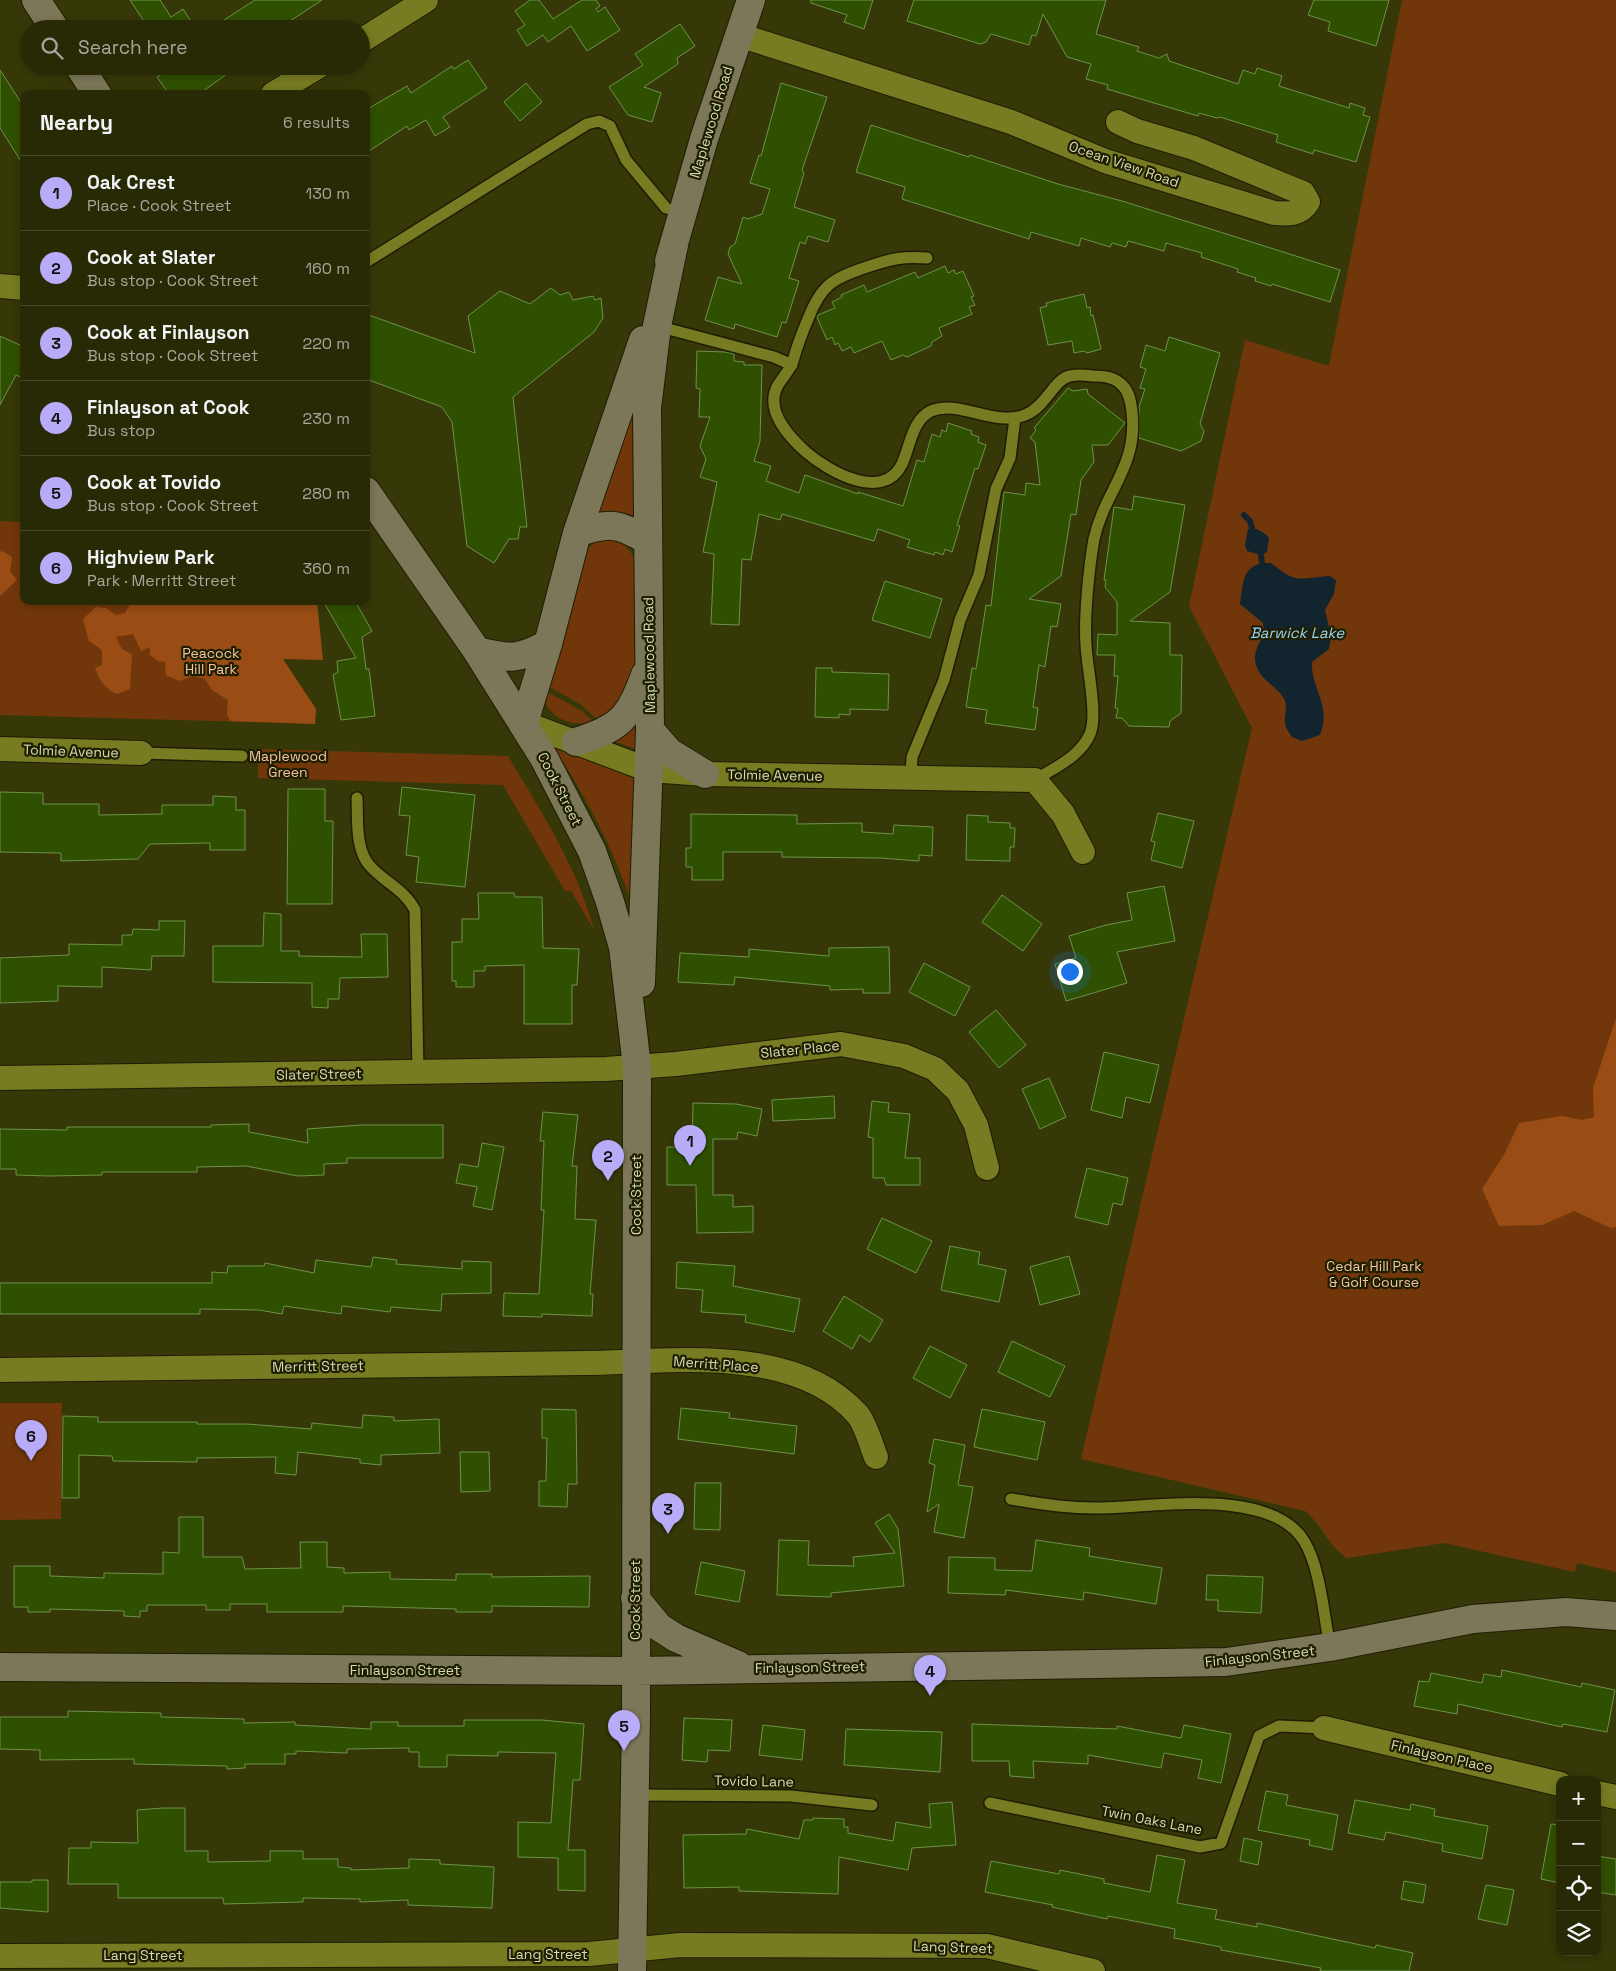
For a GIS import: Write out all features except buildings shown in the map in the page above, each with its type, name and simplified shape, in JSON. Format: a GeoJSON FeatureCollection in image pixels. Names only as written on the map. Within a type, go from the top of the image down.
{"type":"FeatureCollection","features":[{"type":"Feature","properties":{"kind":"street"},"geometry":{"type":"LineString","coordinates":[[36,0],[48,20]]}},
{"type":"Feature","properties":{"kind":"street"},"geometry":{"type":"LineString","coordinates":[[370,35],[426,0]]}},
{"type":"Feature","properties":{"kind":"street","name":"Maplewood Road"},"geometry":{"type":"LineString","coordinates":[[524,723],[548,644],[577,533],[674,245],[704,139],[752,0]]}},
{"type":"Feature","properties":{"kind":"street","name":"Ocean View Road"},"geometry":{"type":"LineString","coordinates":[[739,35],[1011,122],[1105,161],[1274,213],[1290,214],[1304,209],[1308,202],[1303,193],[1288,186],[1194,148],[1137,131],[1118,122]]}},
{"type":"Feature","properties":{"kind":"street"},"geometry":{"type":"LineString","coordinates":[[85,75],[94,90]]}},
{"type":"Feature","properties":{"kind":"street"},"geometry":{"type":"LineString","coordinates":[[280,90],[304,75]]}},
{"type":"Feature","properties":{"kind":"street","name":"Maplewood Road"},"geometry":{"type":"LineString","coordinates":[[637,1067],[650,730],[647,408],[658,326],[674,245]]}},
{"type":"Feature","properties":{"kind":"street"},"geometry":{"type":"LineString","coordinates":[[0,286],[20,288]]}},
{"type":"Feature","properties":{"kind":"street","name":"Cook Street"},"geometry":{"type":"LineString","coordinates":[[370,497],[478,651],[524,723],[592,851],[610,902],[622,947],[637,1067],[635,1361],[636,1671],[632,1961]]}},
{"type":"Feature","properties":{"kind":"street"},"geometry":{"type":"LineString","coordinates":[[577,533],[602,525],[626,528],[647,540]]}},
{"type":"Feature","properties":{"kind":"street"},"geometry":{"type":"LineString","coordinates":[[478,651],[500,656],[522,657],[548,644]]}},
{"type":"Feature","properties":{"kind":"street"},"geometry":{"type":"LineString","coordinates":[[576,742],[609,730],[622,719],[637,700],[649,664]]}},
{"type":"Feature","properties":{"kind":"street","name":"Tolmie Avenue"},"geometry":{"type":"LineString","coordinates":[[524,723],[649,770],[705,774],[1035,780]]}},
{"type":"Feature","properties":{"kind":"street"},"geometry":{"type":"LineString","coordinates":[[650,730],[670,752],[705,774]]}},
{"type":"Feature","properties":{"kind":"street","name":"Tolmie Avenue"},"geometry":{"type":"LineString","coordinates":[[0,749],[141,753]]}},
{"type":"Feature","properties":{"kind":"street"},"geometry":{"type":"LineString","coordinates":[[1035,780],[1063,814],[1083,852]]}},
{"type":"Feature","properties":{"kind":"street","name":"Slater Place"},"geometry":{"type":"LineString","coordinates":[[637,1067],[842,1044],[904,1056],[934,1069],[958,1091],[976,1125],[987,1168]]}},
{"type":"Feature","properties":{"kind":"street","name":"Slater Street"},"geometry":{"type":"LineString","coordinates":[[0,1078],[637,1067]]}},
{"type":"Feature","properties":{"kind":"street","name":"Merritt Street"},"geometry":{"type":"LineString","coordinates":[[0,1370],[635,1361]]}},
{"type":"Feature","properties":{"kind":"street","name":"Merritt Place"},"geometry":{"type":"LineString","coordinates":[[635,1361],[736,1362],[773,1368],[803,1377],[832,1393],[859,1416],[876,1457]]}},
{"type":"Feature","properties":{"kind":"street"},"geometry":{"type":"LineString","coordinates":[[635,1598],[658,1627],[676,1638],[747,1668]]}},
{"type":"Feature","properties":{"kind":"street","name":"Finlayson Street"},"geometry":{"type":"LineString","coordinates":[[0,1667],[636,1671],[1226,1662],[1330,1647],[1472,1619],[1566,1612],[1616,1616]]}},
{"type":"Feature","properties":{"kind":"street","name":"Finlayson Place"},"geometry":{"type":"LineString","coordinates":[[1324,1728],[1556,1783]]}},
{"type":"Feature","properties":{"kind":"street"},"geometry":{"type":"LineString","coordinates":[[1601,1794],[1616,1797]]}},
{"type":"Feature","properties":{"kind":"street","name":"Lang Street"},"geometry":{"type":"LineString","coordinates":[[0,1956],[579,1954],[632,1961],[680,1945],[986,1946],[1093,1971]]}},
{"type":"Feature","properties":{"kind":"lane"},"geometry":{"type":"LineString","coordinates":[[370,260],[587,124],[599,121],[610,126],[626,160],[666,208],[684,212]]}},
{"type":"Feature","properties":{"kind":"lane"},"geometry":{"type":"LineString","coordinates":[[927,258],[903,256],[842,275],[828,284],[813,303],[796,344],[792,365],[776,387],[776,412],[782,426],[795,442],[822,465],[861,482],[876,483],[888,480],[896,474],[921,419],[931,411],[944,408],[990,418],[1015,418],[1036,410],[1046,401],[1062,379],[1071,375],[1110,377],[1125,387],[1131,402],[1134,426],[1132,450],[1125,470],[1108,500],[1094,540],[1086,644],[1093,723],[1083,747],[1035,780]]}},
{"type":"Feature","properties":{"kind":"lane"},"geometry":{"type":"LineString","coordinates":[[658,326],[765,354],[792,365]]}},
{"type":"Feature","properties":{"kind":"lane"},"geometry":{"type":"LineString","coordinates":[[911,777],[912,757],[944,680],[960,620],[979,575],[996,489],[1010,458],[1015,418]]}},
{"type":"Feature","properties":{"kind":"lane"},"geometry":{"type":"LineString","coordinates":[[141,753],[242,756]]}},
{"type":"Feature","properties":{"kind":"lane"},"geometry":{"type":"LineString","coordinates":[[357,798],[358,825],[364,858],[370,867],[406,896],[415,910],[418,1072]]}},
{"type":"Feature","properties":{"kind":"lane"},"geometry":{"type":"LineString","coordinates":[[1011,1500],[1072,1508],[1102,1508],[1183,1502],[1220,1504],[1257,1510],[1285,1522],[1303,1539],[1312,1559],[1330,1647]]}},
{"type":"Feature","properties":{"kind":"lane","name":"Twin Oaks Lane"},"geometry":{"type":"LineString","coordinates":[[990,1803],[1200,1847],[1221,1843],[1259,1736],[1279,1726],[1324,1728]]}},
{"type":"Feature","properties":{"kind":"lane","name":"Tovido Lane"},"geometry":{"type":"LineString","coordinates":[[635,1795],[791,1796],[872,1805]]}},
{"type":"Feature","properties":{"kind":"green space","name":"Cedar Hill Park & Golf Course"},"geometry":{"type":"Polygon","coordinates":[[[1402,0],[1616,0],[1616,1572],[1577,1563],[1575,1572],[1444,1543],[1347,1558],[1340,1553],[1317,1523],[1305,1511],[1081,1459],[1252,728],[1189,606],[1245,340],[1329,366],[1402,0]]]}},
{"type":"Feature","properties":{"kind":"green space"},"geometry":{"type":"Polygon","coordinates":[[[633,396],[637,520],[595,514],[633,396]]]}},
{"type":"Feature","properties":{"kind":"green space","name":"Peacock Hill Park"},"geometry":{"type":"Polygon","coordinates":[[[0,521],[20,522],[20,605],[247,605],[316,709],[315,724],[0,715],[0,521]]]}},
{"type":"Feature","properties":{"kind":"green space"},"geometry":{"type":"Polygon","coordinates":[[[607,539],[624,544],[635,558],[636,664],[630,681],[622,695],[612,708],[598,720],[580,704],[542,683],[585,550],[598,541],[607,539]]]}},
{"type":"Feature","properties":{"kind":"green space"},"geometry":{"type":"Polygon","coordinates":[[[0,551],[12,557],[10,571],[17,580],[0,596],[0,551]]]}},
{"type":"Feature","properties":{"kind":"green space"},"geometry":{"type":"Polygon","coordinates":[[[130,605],[317,605],[323,660],[283,659],[316,709],[315,724],[231,721],[227,715],[228,700],[212,690],[205,679],[193,676],[179,681],[166,675],[165,662],[158,661],[150,655],[150,647],[141,651],[133,634],[116,637],[122,649],[132,654],[130,689],[117,694],[106,687],[95,668],[102,665],[102,650],[89,641],[83,619],[96,607],[106,608],[116,615],[125,613],[130,605]]]}},
{"type":"Feature","properties":{"kind":"green space"},"geometry":{"type":"Polygon","coordinates":[[[542,689],[582,711],[594,722],[576,723],[559,718],[547,706],[542,689]]]}},
{"type":"Feature","properties":{"kind":"green space"},"geometry":{"type":"Polygon","coordinates":[[[636,713],[636,749],[610,740],[636,713]]]}},
{"type":"Feature","properties":{"kind":"green space"},"geometry":{"type":"Polygon","coordinates":[[[550,741],[636,772],[634,910],[608,843],[576,783],[550,741]]]}},
{"type":"Feature","properties":{"kind":"green space","name":"Maplewood Green"},"geometry":{"type":"Polygon","coordinates":[[[259,749],[508,756],[546,819],[568,862],[587,906],[594,930],[571,891],[565,891],[503,785],[258,778],[259,749]]]}},
{"type":"Feature","properties":{"kind":"green space"},"geometry":{"type":"Polygon","coordinates":[[[1616,1018],[1616,1227],[1611,1228],[1574,1211],[1542,1225],[1499,1226],[1482,1189],[1505,1153],[1519,1123],[1562,1116],[1582,1120],[1594,1117],[1593,1088],[1616,1018]]]}},
{"type":"Feature","properties":{"kind":"green space"},"geometry":{"type":"Polygon","coordinates":[[[0,1403],[62,1403],[61,1519],[0,1520],[0,1403]]]}},
{"type":"Feature","properties":{"kind":"water"},"geometry":{"type":"Polygon","coordinates":[[[1248,529],[1260,530],[1269,538],[1267,552],[1261,555],[1247,551],[1245,545],[1248,529]]]}},
{"type":"Feature","properties":{"kind":"water","name":"Barwick Lake"},"geometry":{"type":"Polygon","coordinates":[[[1271,563],[1287,575],[1293,577],[1304,579],[1330,576],[1336,580],[1334,594],[1325,610],[1331,636],[1329,649],[1312,662],[1324,714],[1323,724],[1320,735],[1302,741],[1292,737],[1286,727],[1286,704],[1283,697],[1262,676],[1256,666],[1255,655],[1263,634],[1263,623],[1240,604],[1244,579],[1247,573],[1255,565],[1271,563]]]}},
{"type":"Feature","properties":{"kind":"waterway"},"geometry":{"type":"LineString","coordinates":[[1244,515],[1250,521],[1252,528]]}},
{"type":"Feature","properties":{"kind":"waterway"},"geometry":{"type":"LineString","coordinates":[[1261,555],[1262,563]]}},
{"type":"Feature","properties":{"kind":"place","name":"Oak Crest"},"geometry":{"type":"Point","coordinates":[690,1166]}},
{"type":"Feature","properties":{"kind":"place","name":"Cook at Slater"},"geometry":{"type":"Point","coordinates":[608,1181]}},
{"type":"Feature","properties":{"kind":"place","name":"Highview Park"},"geometry":{"type":"Point","coordinates":[31,1461]}},
{"type":"Feature","properties":{"kind":"place","name":"Cook at Finlayson"},"geometry":{"type":"Point","coordinates":[668,1534]}},
{"type":"Feature","properties":{"kind":"place","name":"Finlayson at Cook"},"geometry":{"type":"Point","coordinates":[930,1696]}},
{"type":"Feature","properties":{"kind":"place","name":"Cook at Tovido"},"geometry":{"type":"Point","coordinates":[624,1751]}}]}
